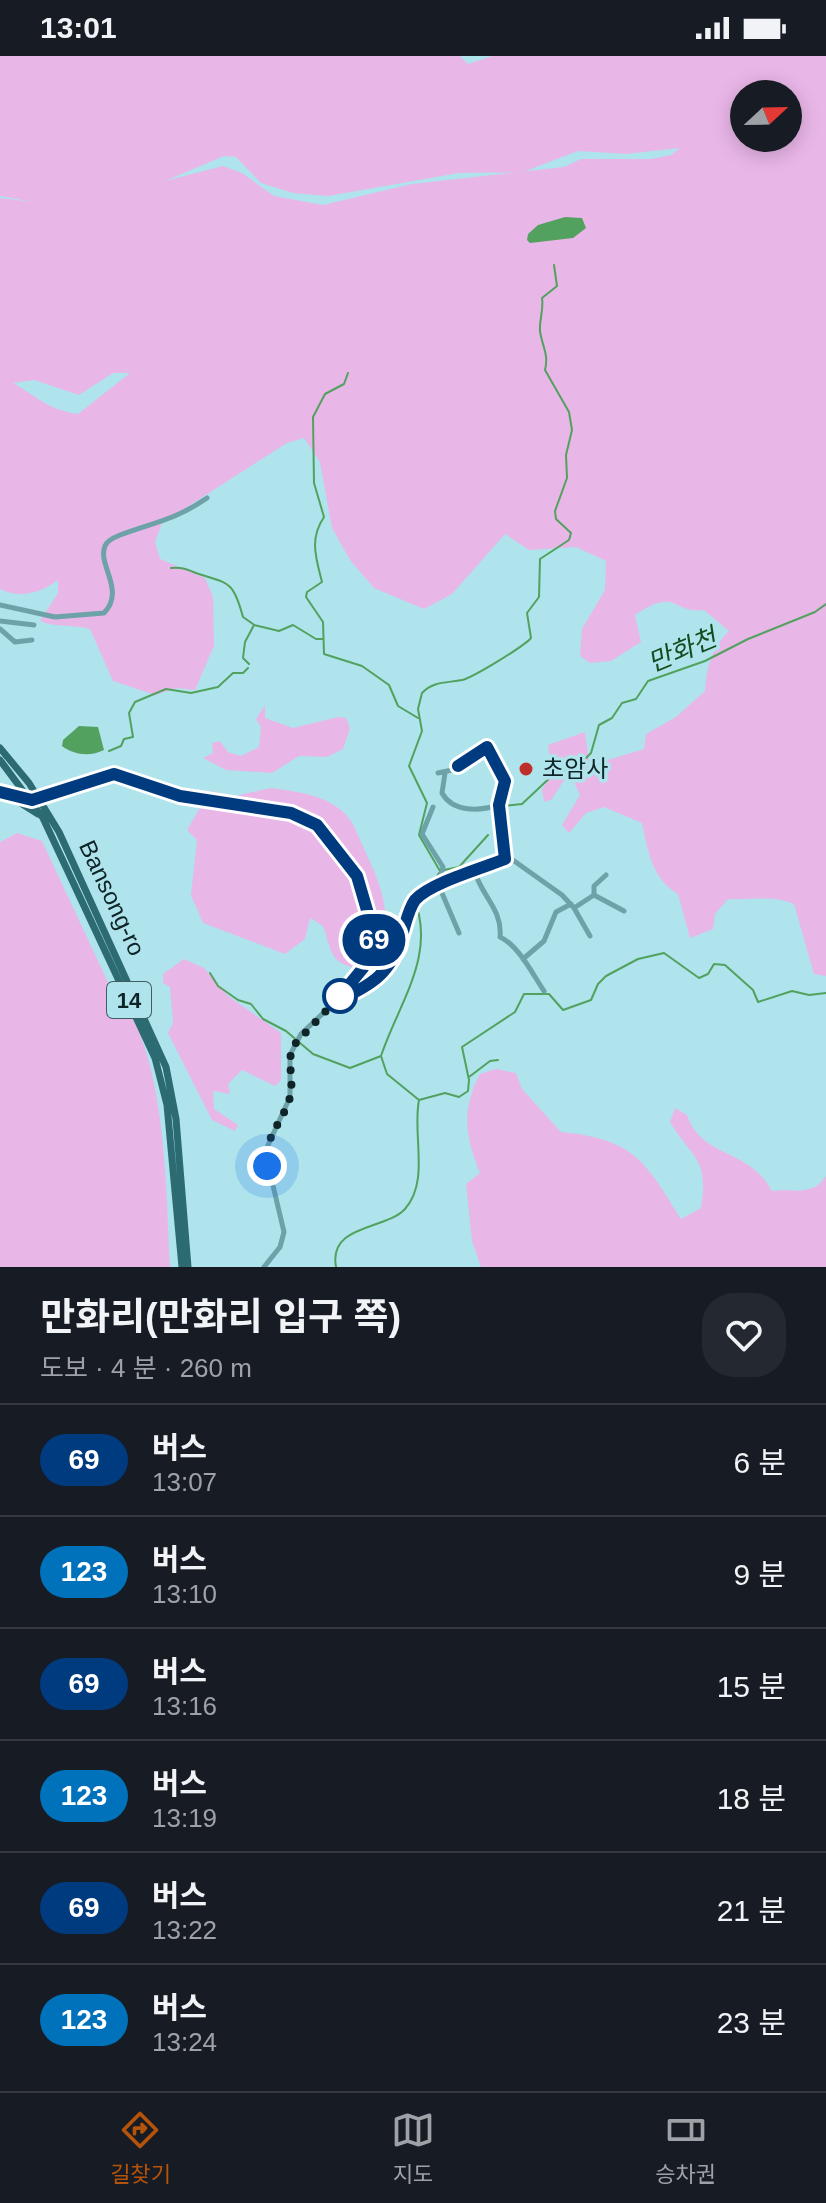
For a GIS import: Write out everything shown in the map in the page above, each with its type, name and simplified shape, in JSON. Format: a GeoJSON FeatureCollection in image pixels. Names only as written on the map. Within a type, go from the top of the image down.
{"type":"FeatureCollection","features":[{"type":"Feature","properties":{"kind":"main road","name":"Bansong-ro"},"geometry":{"type":"LineString","coordinates":[[0,748],[70,856],[166,1067],[176,1119],[188,1267]]}},
{"type":"Feature","properties":{"kind":"main road","name":"Bansong-ro"},"geometry":{"type":"LineString","coordinates":[[0,760],[36,800],[135,1012],[160,1075],[169,1125],[182,1267]]}},
{"type":"Feature","properties":{"kind":"main road"},"geometry":{"type":"LineString","coordinates":[[2,792],[14,789],[18,781]]}},
{"type":"Feature","properties":{"kind":"main road"},"geometry":{"type":"LineString","coordinates":[[2,792],[43,818]]}},
{"type":"Feature","properties":{"kind":"street"},"geometry":{"type":"LineString","coordinates":[[0,605],[63,618],[104,613],[110,604],[112,585],[104,549],[107,543],[135,530],[165,523],[207,498]]}},
{"type":"Feature","properties":{"kind":"street"},"geometry":{"type":"LineString","coordinates":[[0,621],[34,625]]}},
{"type":"Feature","properties":{"kind":"street"},"geometry":{"type":"LineString","coordinates":[[0,629],[15,642],[32,640]]}},
{"type":"Feature","properties":{"kind":"street"},"geometry":{"type":"LineString","coordinates":[[499,805],[476,810],[450,803],[442,793],[442,773],[487,747],[503,772],[499,805],[505,859]]}},
{"type":"Feature","properties":{"kind":"street"},"geometry":{"type":"LineString","coordinates":[[2,792],[36,800],[114,774],[180,796],[291,813],[317,825],[357,876],[374,934],[373,949],[347,988],[296,1041],[290,1055],[290,1097],[265,1152],[284,1238],[264,1267]]}},
{"type":"Feature","properties":{"kind":"street"},"geometry":{"type":"LineString","coordinates":[[433,807],[422,834],[443,871],[439,886],[459,933]]}},
{"type":"Feature","properties":{"kind":"street"},"geometry":{"type":"LineString","coordinates":[[336,1001],[377,982],[390,966],[415,901],[439,886],[505,859],[516,861],[573,906],[590,936]]}},
{"type":"Feature","properties":{"kind":"street"},"geometry":{"type":"LineString","coordinates":[[475,872],[479,884],[496,909],[500,937],[517,947],[544,991]]}},
{"type":"Feature","properties":{"kind":"street"},"geometry":{"type":"LineString","coordinates":[[594,895],[594,886],[606,875]]}},
{"type":"Feature","properties":{"kind":"street"},"geometry":{"type":"LineString","coordinates":[[523,959],[544,941],[556,912],[594,895]]}},
{"type":"Feature","properties":{"kind":"street"},"geometry":{"type":"LineString","coordinates":[[594,895],[624,911]]}},
{"type":"Feature","properties":{"kind":"street"},"geometry":{"type":"LineString","coordinates":[[347,988],[352,994]]}},
{"type":"Feature","properties":{"kind":"shaded area"},"geometry":{"type":"Polygon","coordinates":[[[0,56],[460,56],[468,64],[492,56],[826,56],[826,976],[814,974],[794,904],[770,899],[728,899],[715,914],[713,929],[690,938],[678,894],[662,881],[657,872],[642,823],[604,807],[586,813],[569,833],[562,825],[580,795],[574,782],[564,780],[552,799],[544,802],[542,790],[552,772],[548,745],[585,732],[589,761],[598,763],[644,749],[646,734],[676,717],[705,691],[711,658],[729,631],[704,610],[659,603],[635,615],[641,642],[611,661],[590,663],[580,656],[582,629],[605,590],[606,561],[576,547],[529,550],[505,534],[452,594],[424,609],[374,588],[350,560],[332,528],[320,462],[304,438],[287,443],[162,523],[155,542],[160,559],[205,578],[213,597],[214,646],[195,690],[177,688],[155,695],[113,681],[90,629],[40,621],[58,593],[58,580],[30,593],[15,594],[0,589],[0,198],[33,202],[0,196],[0,56]],[[680,148],[626,154],[578,151],[525,171],[564,167],[581,159],[651,159],[671,155],[680,148]],[[224,156],[165,181],[223,166],[242,173],[274,196],[323,205],[412,184],[519,172],[459,173],[328,196],[293,193],[261,183],[236,157],[224,156]],[[113,373],[79,395],[34,380],[13,383],[51,406],[78,414],[130,373],[113,373]]]}},
{"type":"Feature","properties":{"kind":"shaded area"},"geometry":{"type":"Polygon","coordinates":[[[565,217],[582,218],[586,228],[573,238],[530,243],[527,240],[528,234],[538,225],[565,217]]]}},
{"type":"Feature","properties":{"kind":"shaded area"},"geometry":{"type":"Polygon","coordinates":[[[265,705],[265,718],[293,728],[338,717],[346,718],[350,728],[343,749],[327,757],[299,756],[272,773],[226,770],[203,758],[213,753],[212,743],[220,741],[228,752],[241,756],[259,747],[261,727],[256,719],[265,705]]]}},
{"type":"Feature","properties":{"kind":"shaded area"},"geometry":{"type":"Polygon","coordinates":[[[79,726],[98,727],[104,750],[82,754],[62,746],[63,740],[79,726]]]}},
{"type":"Feature","properties":{"kind":"shaded area"},"geometry":{"type":"Polygon","coordinates":[[[271,788],[327,801],[353,824],[377,879],[385,915],[385,933],[368,971],[346,965],[335,958],[323,926],[310,918],[305,939],[285,954],[203,923],[191,895],[197,840],[187,830],[210,791],[235,796],[271,788]]]}},
{"type":"Feature","properties":{"kind":"shaded area"},"geometry":{"type":"Polygon","coordinates":[[[17,833],[42,841],[113,993],[131,1016],[144,1046],[160,1121],[170,1267],[0,1267],[0,842],[17,833]]]}},
{"type":"Feature","properties":{"kind":"shaded area"},"geometry":{"type":"Polygon","coordinates":[[[184,959],[204,968],[228,996],[281,1033],[281,1080],[275,1086],[242,1070],[228,1084],[230,1094],[213,1091],[214,1109],[238,1125],[235,1131],[212,1120],[168,1033],[173,1023],[170,987],[163,983],[163,974],[184,959]]]}},
{"type":"Feature","properties":{"kind":"shaded area"},"geometry":{"type":"Polygon","coordinates":[[[496,1069],[516,1073],[522,1089],[561,1132],[605,1140],[634,1156],[646,1167],[681,1219],[701,1208],[703,1178],[697,1160],[670,1122],[675,1108],[687,1115],[703,1139],[751,1167],[772,1191],[809,1189],[821,1183],[826,1176],[826,1267],[481,1267],[472,1241],[466,1184],[480,1173],[467,1124],[470,1100],[480,1074],[496,1069]]]}},
{"type":"Feature","properties":{"kind":"waterway"},"geometry":{"type":"LineString","coordinates":[[440,871],[419,835],[427,803],[409,766],[422,731],[418,709],[422,693],[436,684],[462,680],[476,674],[531,638],[527,613],[539,597],[540,559],[569,540],[571,533],[556,519],[555,511],[567,478],[566,455],[572,430],[569,412],[545,370],[546,355],[540,331],[542,298],[557,286],[554,265]]}},
{"type":"Feature","properties":{"kind":"waterway"},"geometry":{"type":"LineString","coordinates":[[348,373],[344,384],[325,394],[313,417],[314,483],[324,517],[315,541],[322,582],[307,592],[306,597],[323,622],[324,654],[362,666],[389,685],[398,706],[418,718]]}},
{"type":"Feature","properties":{"kind":"waterway"},"geometry":{"type":"LineString","coordinates":[[171,568],[187,569],[228,585],[236,596],[243,617],[253,624]]}},
{"type":"Feature","properties":{"kind":"waterway","name":"만화천"},"geometry":{"type":"LineString","coordinates":[[504,806],[522,804],[555,773],[578,766],[591,753],[599,725],[612,718],[622,703],[636,699],[648,681],[705,661],[748,639],[815,612],[826,604]]}},
{"type":"Feature","properties":{"kind":"waterway"},"geometry":{"type":"LineString","coordinates":[[249,664],[243,658],[245,642],[254,625],[279,631],[293,625],[316,639],[323,639]]}},
{"type":"Feature","properties":{"kind":"waterway"},"geometry":{"type":"LineString","coordinates":[[109,751],[121,746],[124,739],[133,737],[129,713],[135,702],[166,689],[191,693],[218,687],[233,673],[243,673],[248,668]]}},
{"type":"Feature","properties":{"kind":"waterway","name":"만화천"},"geometry":{"type":"LineString","coordinates":[[444,870],[459,867],[488,835]]}},
{"type":"Feature","properties":{"kind":"waterway","name":"만화천"},"geometry":{"type":"LineString","coordinates":[[336,1267],[336,1253],[341,1243],[349,1235],[396,1216],[405,1209],[417,1185],[419,1100],[387,1074],[381,1056],[419,958],[420,917],[413,896],[433,883],[439,873]]}},
{"type":"Feature","properties":{"kind":"waterway"},"geometry":{"type":"LineString","coordinates":[[419,1100],[445,1093],[459,1097],[468,1091],[469,1080],[462,1047],[515,1012],[524,994],[549,994],[563,1010],[591,1000],[598,984],[606,976],[638,959],[664,953],[699,978],[708,974],[714,964],[725,965],[753,990],[758,1002],[792,991],[809,995],[826,993]]}},
{"type":"Feature","properties":{"kind":"waterway"},"geometry":{"type":"LineString","coordinates":[[210,973],[218,986],[238,1000],[251,1004],[263,1019],[286,1031],[313,1054],[350,1068],[381,1056]]}},
{"type":"Feature","properties":{"kind":"waterway"},"geometry":{"type":"LineString","coordinates":[[469,1077],[490,1061],[498,1060]]}},
{"type":"Feature","properties":{"kind":"bus line","name":"69"},"geometry":{"type":"LineString","coordinates":[[0,792],[26,800],[40,799],[114,774],[180,796],[291,813],[317,825],[357,876],[374,934],[373,949],[363,968],[336,1001],[371,986],[383,975],[395,957],[409,912],[420,895],[505,859],[499,805],[505,781],[503,772],[487,747],[458,766]]}},
{"type":"Feature","properties":{"kind":"place","name":"초암사"},"geometry":{"type":"Point","coordinates":[526,769]}},
{"type":"Feature","properties":{"kind":"route"},"geometry":{"type":"LineString","coordinates":[[267,1166],[267,1144],[287,1106],[291,1089],[290,1055],[293,1046],[340,996]]}}]}
